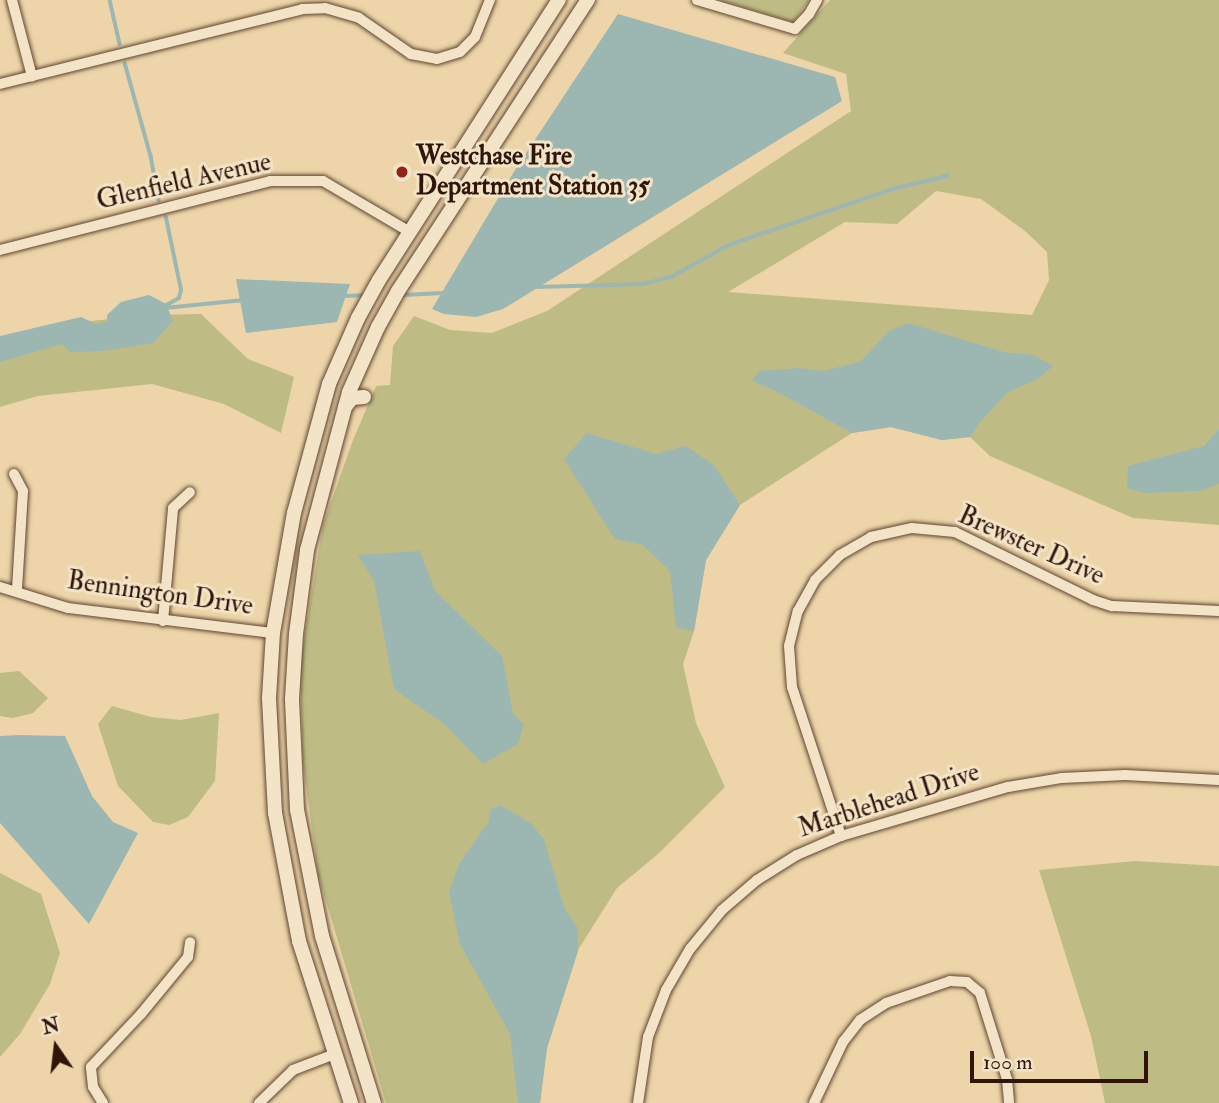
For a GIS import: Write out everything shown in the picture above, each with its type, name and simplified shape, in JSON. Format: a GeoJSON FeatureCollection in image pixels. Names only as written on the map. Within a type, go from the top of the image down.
{"type":"FeatureCollection","features":[{"type":"Feature","properties":{"kind":"street"},"geometry":{"type":"LineString","coordinates":[[12,0],[32,76]]}},
{"type":"Feature","properties":{"kind":"street"},"geometry":{"type":"LineString","coordinates":[[0,84],[302,9],[325,8],[352,16],[411,54],[437,60],[460,52],[475,37],[490,0]]}},
{"type":"Feature","properties":{"kind":"street"},"geometry":{"type":"LineString","coordinates":[[351,1103],[299,941],[275,813],[269,698],[273,633],[293,513],[329,384],[358,318],[559,0]]}},
{"type":"Feature","properties":{"kind":"street"},"geometry":{"type":"LineString","coordinates":[[374,1103],[322,936],[297,810],[292,740],[296,634],[307,550],[344,409],[378,327],[588,0]]}},
{"type":"Feature","properties":{"kind":"street"},"geometry":{"type":"LineString","coordinates":[[697,0],[795,29],[810,14],[817,0]]}},
{"type":"Feature","properties":{"kind":"street","name":"Glenfield Avenue"},"geometry":{"type":"LineString","coordinates":[[0,250],[270,181],[323,181],[410,232]]}},
{"type":"Feature","properties":{"kind":"street"},"geometry":{"type":"LineString","coordinates":[[410,232],[429,245]]}},
{"type":"Feature","properties":{"kind":"street"},"geometry":{"type":"LineString","coordinates":[[344,409],[352,398],[364,397]]}},
{"type":"Feature","properties":{"kind":"street"},"geometry":{"type":"LineString","coordinates":[[14,474],[23,491],[17,590]]}},
{"type":"Feature","properties":{"kind":"street"},"geometry":{"type":"LineString","coordinates":[[163,621],[173,508],[190,492]]}},
{"type":"Feature","properties":{"kind":"street","name":"Brewster Drive"},"geometry":{"type":"LineString","coordinates":[[841,836],[792,687],[789,646],[798,611],[809,590],[840,555],[871,537],[912,528],[955,532],[1093,600],[1112,606],[1219,611]]}},
{"type":"Feature","properties":{"kind":"street","name":"Bennington Drive"},"geometry":{"type":"LineString","coordinates":[[0,587],[17,590],[68,608],[273,633]]}},
{"type":"Feature","properties":{"kind":"street"},"geometry":{"type":"LineString","coordinates":[[273,633],[296,634]]}},
{"type":"Feature","properties":{"kind":"street","name":"Marblehead Drive"},"geometry":{"type":"LineString","coordinates":[[638,1103],[648,1037],[666,990],[690,949],[722,911],[757,880],[797,855],[841,836],[1008,787],[1062,778],[1125,775],[1219,780]]}},
{"type":"Feature","properties":{"kind":"street"},"geometry":{"type":"LineString","coordinates":[[103,1103],[93,1087],[91,1067],[141,1014],[188,957],[190,942]]}},
{"type":"Feature","properties":{"kind":"street"},"geometry":{"type":"LineString","coordinates":[[814,1103],[844,1042],[860,1020],[886,1003],[950,981],[967,982],[980,993],[1007,1079],[1009,1103]]}},
{"type":"Feature","properties":{"kind":"street"},"geometry":{"type":"LineString","coordinates":[[259,1103],[293,1070],[357,1047]]}},
{"type":"Feature","properties":{"kind":"shaded area"},"geometry":{"type":"Polygon","coordinates":[[[720,0],[809,0],[793,22],[720,0]]]}},
{"type":"Feature","properties":{"kind":"shaded area"},"geometry":{"type":"Polygon","coordinates":[[[830,0],[1219,0],[1219,525],[1133,518],[990,456],[970,437],[942,440],[891,427],[852,433],[740,505],[706,560],[694,631],[683,664],[696,723],[725,787],[658,854],[617,888],[578,950],[547,1048],[540,1103],[386,1103],[318,874],[303,762],[300,664],[323,525],[353,440],[376,386],[390,385],[393,346],[414,316],[450,330],[492,333],[547,311],[851,111],[846,74],[783,53],[830,0]],[[936,191],[897,224],[845,222],[728,292],[1032,315],[1049,280],[1047,252],[1025,231],[981,199],[936,191]]]}},
{"type":"Feature","properties":{"kind":"shaded area"},"geometry":{"type":"Polygon","coordinates":[[[201,314],[248,359],[294,377],[281,433],[224,404],[152,384],[38,396],[0,407],[0,339],[64,324],[147,315],[201,314]]]}},
{"type":"Feature","properties":{"kind":"shaded area"},"geometry":{"type":"Polygon","coordinates":[[[19,671],[48,698],[33,713],[13,718],[0,716],[0,673],[19,671]]]}},
{"type":"Feature","properties":{"kind":"shaded area"},"geometry":{"type":"Polygon","coordinates":[[[112,706],[151,717],[181,720],[219,713],[215,781],[188,817],[169,825],[153,822],[118,786],[98,724],[112,706]]]}},
{"type":"Feature","properties":{"kind":"shaded area"},"geometry":{"type":"Polygon","coordinates":[[[1135,861],[1219,866],[1219,1103],[1105,1103],[1091,1036],[1039,870],[1135,861]]]}},
{"type":"Feature","properties":{"kind":"shaded area"},"geometry":{"type":"Polygon","coordinates":[[[0,873],[41,894],[60,953],[50,984],[20,1034],[0,1057],[0,873]]]}},
{"type":"Feature","properties":{"kind":"water"},"geometry":{"type":"Polygon","coordinates":[[[618,14],[835,77],[842,101],[503,309],[476,317],[444,314],[432,309],[515,170],[618,14]]]}},
{"type":"Feature","properties":{"kind":"water"},"geometry":{"type":"Polygon","coordinates":[[[236,279],[350,284],[337,322],[246,333],[236,279]]]}},
{"type":"Feature","properties":{"kind":"water"},"geometry":{"type":"Polygon","coordinates":[[[149,295],[166,304],[173,321],[153,343],[103,351],[70,352],[62,344],[0,362],[0,336],[81,317],[96,324],[107,322],[107,315],[121,302],[149,295]]]}},
{"type":"Feature","properties":{"kind":"water"},"geometry":{"type":"Polygon","coordinates":[[[908,323],[1004,352],[1033,355],[1053,366],[1036,380],[1008,392],[970,437],[942,440],[891,427],[852,433],[774,390],[752,381],[759,371],[799,368],[823,371],[860,362],[889,331],[908,323]]]}},
{"type":"Feature","properties":{"kind":"water"},"geometry":{"type":"Polygon","coordinates":[[[1219,429],[1219,484],[1200,491],[1145,493],[1127,488],[1128,466],[1204,446],[1219,429]]]}},
{"type":"Feature","properties":{"kind":"water"},"geometry":{"type":"Polygon","coordinates":[[[587,433],[656,454],[685,446],[713,464],[740,505],[706,560],[694,631],[676,627],[670,571],[643,545],[615,539],[564,459],[587,433]]]}},
{"type":"Feature","properties":{"kind":"water"},"geometry":{"type":"Polygon","coordinates":[[[420,551],[435,591],[502,656],[513,714],[524,724],[518,744],[483,764],[444,724],[394,689],[374,581],[358,555],[420,551]]]}},
{"type":"Feature","properties":{"kind":"water"},"geometry":{"type":"Polygon","coordinates":[[[0,736],[65,736],[92,796],[113,822],[138,833],[89,924],[0,823],[0,736]]]}},
{"type":"Feature","properties":{"kind":"water"},"geometry":{"type":"Polygon","coordinates":[[[500,805],[532,824],[544,840],[565,910],[578,928],[578,951],[547,1048],[540,1103],[518,1103],[510,1034],[460,944],[449,892],[459,864],[489,821],[490,810],[500,805]]]}},
{"type":"Feature","properties":{"kind":"waterway"},"geometry":{"type":"LineString","coordinates":[[110,0],[120,44]]}},
{"type":"Feature","properties":{"kind":"waterway"},"geometry":{"type":"LineString","coordinates":[[125,63],[151,156],[159,200]]}},
{"type":"Feature","properties":{"kind":"waterway"},"geometry":{"type":"LineString","coordinates":[[538,287],[643,284],[671,277],[729,245],[893,189],[947,176]]}},
{"type":"Feature","properties":{"kind":"waterway"},"geometry":{"type":"LineString","coordinates":[[163,307],[179,298],[181,290],[166,218]]}},
{"type":"Feature","properties":{"kind":"waterway"},"geometry":{"type":"LineString","coordinates":[[403,295],[443,293]]}},
{"type":"Feature","properties":{"kind":"waterway"},"geometry":{"type":"LineString","coordinates":[[342,296],[366,295]]}},
{"type":"Feature","properties":{"kind":"waterway"},"geometry":{"type":"LineString","coordinates":[[165,308],[244,300]]}},
{"type":"Feature","properties":{"kind":"place","name":"Westchase Fire Department Station 35"},"geometry":{"type":"Point","coordinates":[402,172]}}]}
